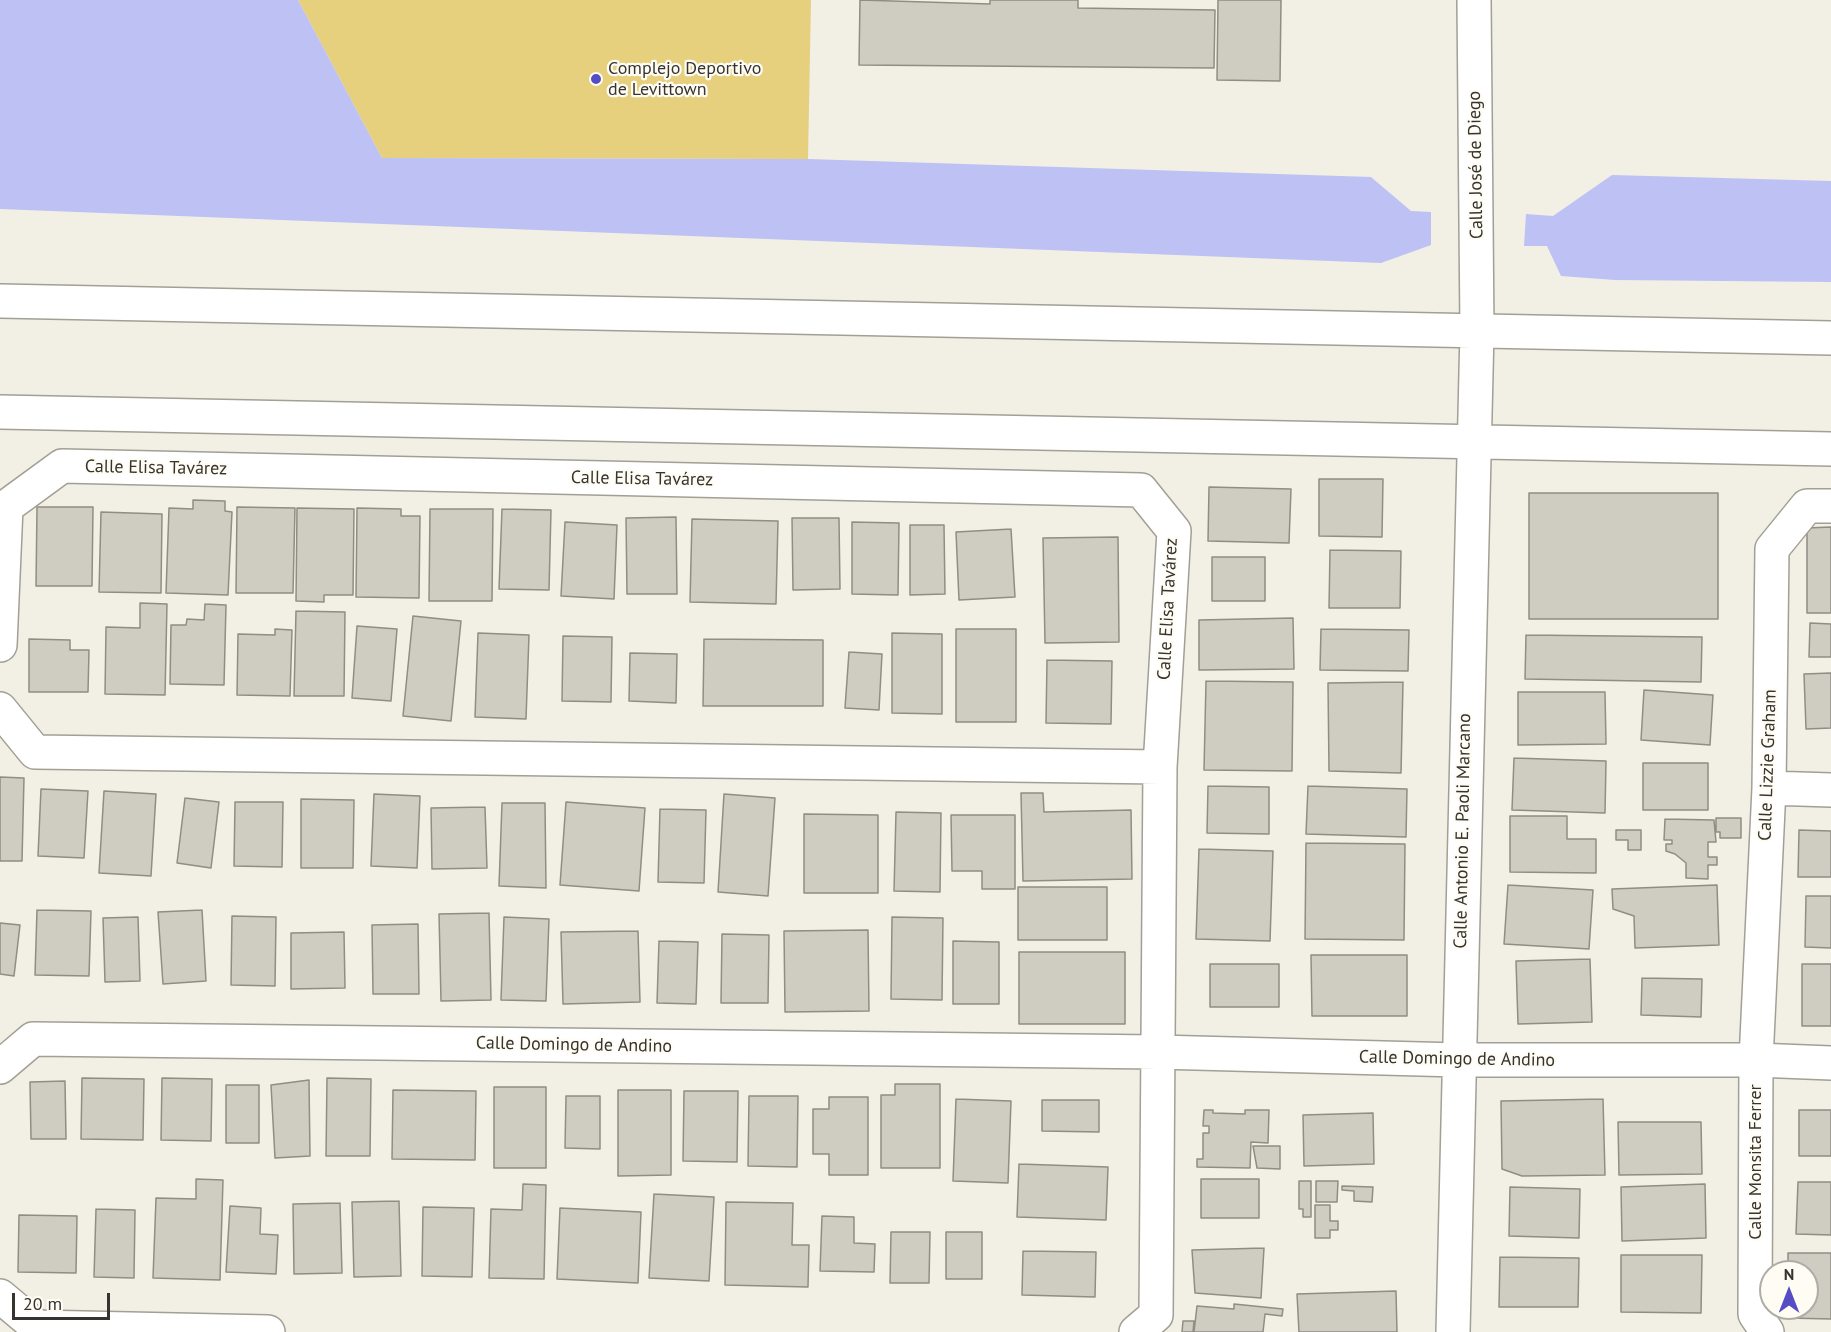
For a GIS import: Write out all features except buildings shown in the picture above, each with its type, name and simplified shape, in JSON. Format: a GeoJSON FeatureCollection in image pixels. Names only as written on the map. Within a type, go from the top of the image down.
{"type":"FeatureCollection","features":[{"type":"Feature","properties":{"kind":"street","name":"Calle José de Diego"},"geometry":{"type":"LineString","coordinates":[[1474,0],[1477,331]]}},
{"type":"Feature","properties":{"kind":"street"},"geometry":{"type":"LineString","coordinates":[[0,302],[1831,338]]}},
{"type":"Feature","properties":{"kind":"street","name":"Calle Antonio E. Paoli Marcano"},"geometry":{"type":"LineString","coordinates":[[1453,1332],[1477,331]]}},
{"type":"Feature","properties":{"kind":"street"},"geometry":{"type":"LineString","coordinates":[[0,412],[1831,449]]}},
{"type":"Feature","properties":{"kind":"street","name":"Calle Elisa Tavárez"},"geometry":{"type":"LineString","coordinates":[[0,645],[6,507],[62,466],[1141,490],[1174,531],[1160,767],[1158,1052]]}},
{"type":"Feature","properties":{"kind":"street","name":"Calle Lizzie Graham"},"geometry":{"type":"LineString","coordinates":[[1756,1060],[1769,788],[1772,549],[1807,506],[1831,507]]}},
{"type":"Feature","properties":{"kind":"street"},"geometry":{"type":"LineString","coordinates":[[0,708],[34,752],[1160,767]]}},
{"type":"Feature","properties":{"kind":"street"},"geometry":{"type":"LineString","coordinates":[[1769,788],[1831,790]]}},
{"type":"Feature","properties":{"kind":"street","name":"Calle Domingo de Andino"},"geometry":{"type":"LineString","coordinates":[[0,1067],[33,1039],[1158,1052],[1458,1060],[1756,1060],[1831,1063]]}},
{"type":"Feature","properties":{"kind":"street"},"geometry":{"type":"LineString","coordinates":[[1136,1332],[1156,1315],[1158,1052]]}},
{"type":"Feature","properties":{"kind":"street","name":"Calle Monsita Ferrer"},"geometry":{"type":"LineString","coordinates":[[1756,1060],[1755,1314],[1767,1332]]}},
{"type":"Feature","properties":{"kind":"street"},"geometry":{"type":"LineString","coordinates":[[0,1296],[37,1327],[268,1332]]}},
{"type":"Feature","properties":{"kind":"shaded area","name":"Complejo Deportivo de Levittown"},"geometry":{"type":"Polygon","coordinates":[[[298,0],[811,0],[808,159],[382,158],[298,0]]]}},
{"type":"Feature","properties":{"kind":"water"},"geometry":{"type":"Polygon","coordinates":[[[0,0],[298,0],[382,158],[808,159],[1371,177],[1411,211],[1431,212],[1431,245],[1381,263],[0,209],[0,0]]]}},
{"type":"Feature","properties":{"kind":"water"},"geometry":{"type":"Polygon","coordinates":[[[1612,175],[1831,181],[1831,282],[1615,280],[1561,276],[1547,246],[1524,246],[1526,214],[1553,216],[1612,175]]]}},
{"type":"Feature","properties":{"kind":"place","name":"Complejo Deportivo de Levittown"},"geometry":{"type":"Point","coordinates":[596,79]}}]}
